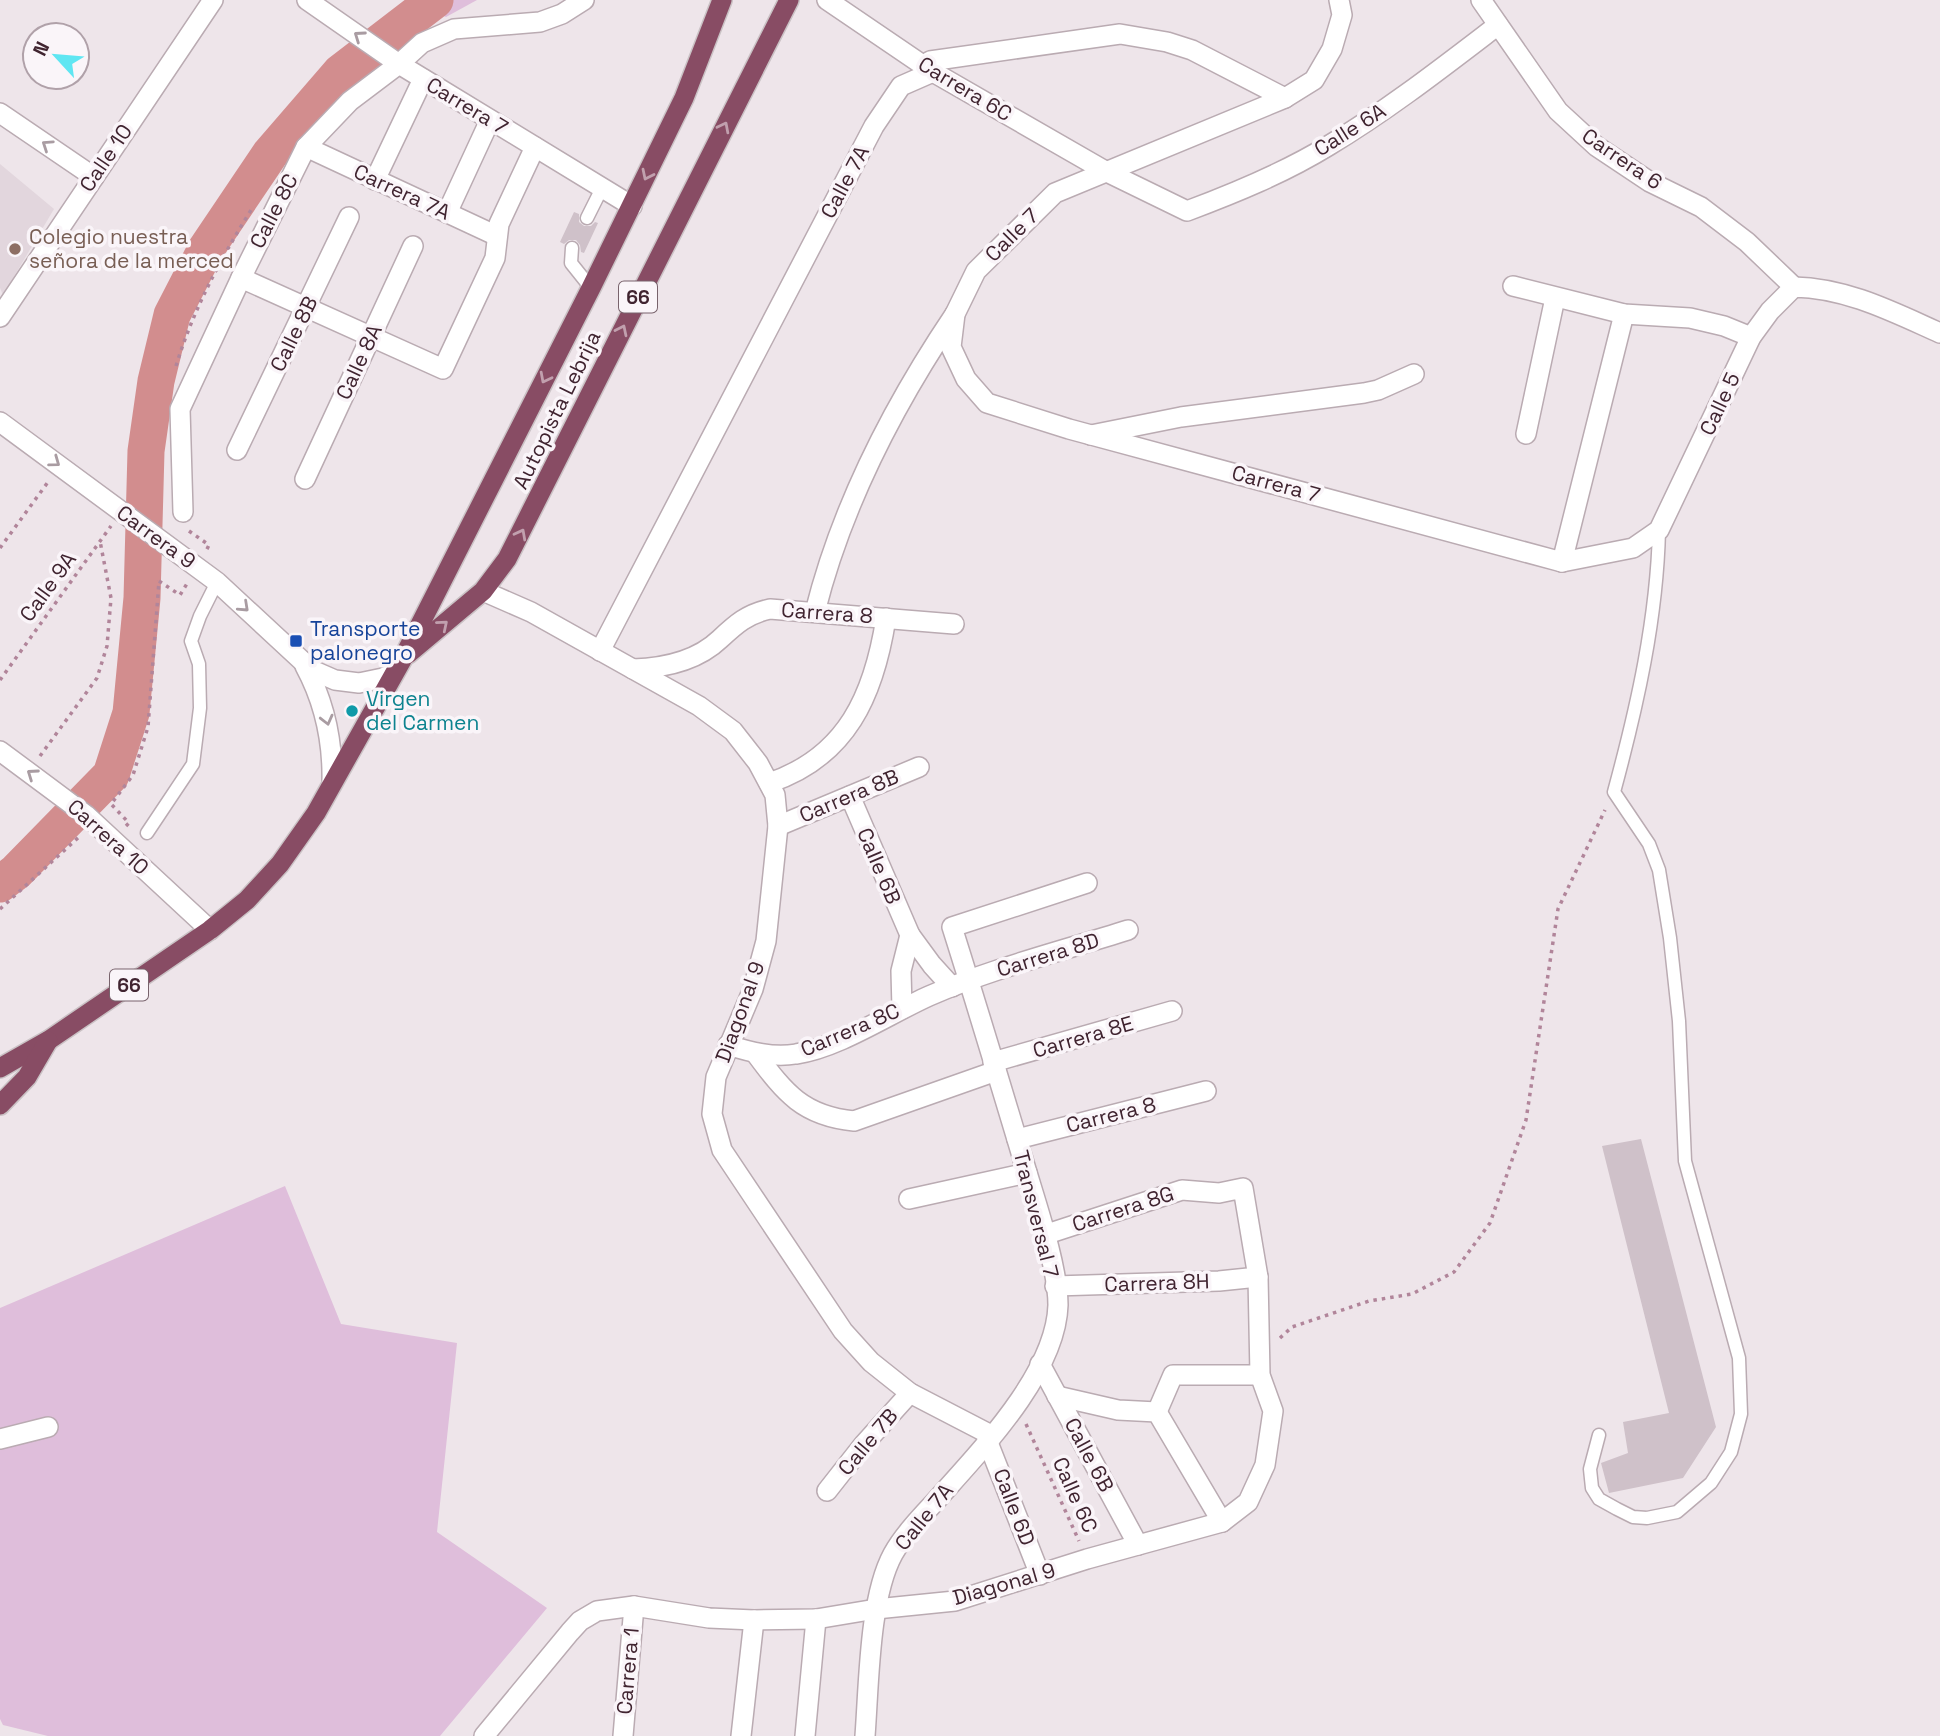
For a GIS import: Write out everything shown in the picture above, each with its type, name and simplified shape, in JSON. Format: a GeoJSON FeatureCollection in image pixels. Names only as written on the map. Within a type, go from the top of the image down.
{"type":"FeatureCollection","features":[{"type":"Feature","properties":{"kind":"highway","name":"Autopista Lebrija"},"geometry":{"type":"LineString","coordinates":[[0,1068],[49,1040],[210,930],[247,900],[280,864],[316,813],[398,666],[632,206],[684,98],[722,0]]}},
{"type":"Feature","properties":{"kind":"highway","name":"Autopista Lebrija"},"geometry":{"type":"LineString","coordinates":[[398,666],[483,591],[507,559],[789,0]]}},
{"type":"Feature","properties":{"kind":"highway","name":"Autopista Lebrija"},"geometry":{"type":"LineString","coordinates":[[0,1105],[27,1076],[49,1040]]}},
{"type":"Feature","properties":{"kind":"street","name":"Calle 10"},"geometry":{"type":"LineString","coordinates":[[0,317],[212,0]]}},
{"type":"Feature","properties":{"kind":"street","name":"Carrera 7"},"geometry":{"type":"LineString","coordinates":[[307,0],[392,60],[632,206]]}},
{"type":"Feature","properties":{"kind":"street","name":"Calle 8C"},"geometry":{"type":"LineString","coordinates":[[183,512],[180,409],[306,148],[392,60],[422,43],[454,29],[540,22],[562,14],[584,0]]}},
{"type":"Feature","properties":{"kind":"street","name":"Carrera 6C"},"geometry":{"type":"LineString","coordinates":[[827,0],[933,72],[1107,172],[1187,211]]}},
{"type":"Feature","properties":{"kind":"street","name":"Calle 7"},"geometry":{"type":"LineString","coordinates":[[815,612],[833,548],[865,469],[923,363],[955,314],[975,271],[1055,193],[1285,97],[1314,80],[1332,49],[1342,15],[1339,0]]}},
{"type":"Feature","properties":{"kind":"street","name":"Carrera 6"},"geometry":{"type":"LineString","coordinates":[[1481,0],[1558,111],[1596,146],[1650,182],[1701,206],[1747,242],[1794,286]]}},
{"type":"Feature","properties":{"kind":"street","name":"Calle 6A"},"geometry":{"type":"LineString","coordinates":[[1187,211],[1246,188],[1327,147],[1414,90],[1498,25]]}},
{"type":"Feature","properties":{"kind":"street","name":"Calle 7A"},"geometry":{"type":"LineString","coordinates":[[600,651],[874,126],[901,86],[933,72],[930,61],[1120,34],[1167,42],[1192,51],[1285,97]]}},
{"type":"Feature","properties":{"kind":"street"},"geometry":{"type":"LineString","coordinates":[[375,180],[423,79]]}},
{"type":"Feature","properties":{"kind":"street"},"geometry":{"type":"LineString","coordinates":[[0,113],[94,177]]}},
{"type":"Feature","properties":{"kind":"street"},"geometry":{"type":"LineString","coordinates":[[447,213],[490,120]]}},
{"type":"Feature","properties":{"kind":"street"},"geometry":{"type":"LineString","coordinates":[[241,278],[443,369],[495,258],[499,224],[535,147]]}},
{"type":"Feature","properties":{"kind":"street","name":"Carrera 7A"},"geometry":{"type":"LineString","coordinates":[[306,148],[497,236]]}},
{"type":"Feature","properties":{"kind":"street","name":"Calle 8B"},"geometry":{"type":"LineString","coordinates":[[237,450],[349,217]]}},
{"type":"Feature","properties":{"kind":"street","name":"Calle 8A"},"geometry":{"type":"LineString","coordinates":[[305,479],[413,246]]}},
{"type":"Feature","properties":{"kind":"street"},"geometry":{"type":"LineString","coordinates":[[1513,286],[1624,314],[1690,318],[1724,326],[1751,337]]}},
{"type":"Feature","properties":{"kind":"street"},"geometry":{"type":"LineString","coordinates":[[1794,286],[1815,287],[1861,298],[1940,333]]}},
{"type":"Feature","properties":{"kind":"street","name":"Calle 5"},"geometry":{"type":"LineString","coordinates":[[1659,530],[1751,337],[1770,311],[1794,286]]}},
{"type":"Feature","properties":{"kind":"street"},"geometry":{"type":"LineString","coordinates":[[1526,434],[1555,298]]}},
{"type":"Feature","properties":{"kind":"street","name":"Carrera 7"},"geometry":{"type":"LineString","coordinates":[[955,314],[951,347],[966,379],[988,403],[1091,435],[1562,562],[1633,548],[1659,530]]}},
{"type":"Feature","properties":{"kind":"street"},"geometry":{"type":"LineString","coordinates":[[1562,562],[1624,314]]}},
{"type":"Feature","properties":{"kind":"street"},"geometry":{"type":"LineString","coordinates":[[1091,435],[1181,417],[1364,393],[1378,390],[1414,373]]}},
{"type":"Feature","properties":{"kind":"street","name":"Carrera 9"},"geometry":{"type":"LineString","coordinates":[[0,422],[192,563],[303,662],[323,676],[347,682],[372,682],[398,666]]}},
{"type":"Feature","properties":{"kind":"street","name":"Diagonal 9"},"geometry":{"type":"LineString","coordinates":[[483,591],[531,612],[699,706],[733,731],[758,762],[775,795],[778,826],[766,941],[753,989],[716,1077],[712,1114],[722,1150],[843,1331],[871,1362],[910,1393],[989,1438]]}},
{"type":"Feature","properties":{"kind":"street","name":"Carrera 8"},"geometry":{"type":"LineString","coordinates":[[633,669],[663,666],[692,656],[719,640],[737,621],[759,611],[781,609],[954,624]]}},
{"type":"Feature","properties":{"kind":"street"},"geometry":{"type":"LineString","coordinates":[[769,783],[806,767],[829,749],[848,727],[875,672],[886,618]]}},
{"type":"Feature","properties":{"kind":"street","name":"Carrera 9"},"geometry":{"type":"LineString","coordinates":[[303,662],[324,708],[331,745],[332,783]]}},
{"type":"Feature","properties":{"kind":"street","name":"Carrera 10"},"geometry":{"type":"LineString","coordinates":[[0,751],[64,797],[110,836],[210,930]]}},
{"type":"Feature","properties":{"kind":"street","name":"Carrera 8B"},"geometry":{"type":"LineString","coordinates":[[778,826],[919,767]]}},
{"type":"Feature","properties":{"kind":"street","name":"Calle 6B"},"geometry":{"type":"LineString","coordinates":[[850,796],[910,935],[932,965],[960,983]]}},
{"type":"Feature","properties":{"kind":"street"},"geometry":{"type":"LineString","coordinates":[[960,983],[952,927],[1087,883]]}},
{"type":"Feature","properties":{"kind":"street","name":"Carrera 8D"},"geometry":{"type":"LineString","coordinates":[[960,983],[1128,930]]}},
{"type":"Feature","properties":{"kind":"street"},"geometry":{"type":"LineString","coordinates":[[902,1009],[901,971],[910,935]]}},
{"type":"Feature","properties":{"kind":"street","name":"Carrera 8C"},"geometry":{"type":"LineString","coordinates":[[728,1045],[756,1054],[796,1055],[830,1044],[960,983]]}},
{"type":"Feature","properties":{"kind":"street","name":"Transversal 7"},"geometry":{"type":"LineString","coordinates":[[960,983],[995,1067],[1017,1139],[1044,1235],[1058,1306],[1051,1340],[1040,1364],[1018,1405],[989,1438]]}},
{"type":"Feature","properties":{"kind":"street","name":"Carrera 8E"},"geometry":{"type":"LineString","coordinates":[[995,1067],[1172,1011]]}},
{"type":"Feature","properties":{"kind":"street"},"geometry":{"type":"LineString","coordinates":[[756,1054],[778,1084],[807,1109],[830,1119],[854,1121],[995,1067]]}},
{"type":"Feature","properties":{"kind":"street","name":"Carrera 8"},"geometry":{"type":"LineString","coordinates":[[1017,1139],[1206,1091]]}},
{"type":"Feature","properties":{"kind":"street"},"geometry":{"type":"LineString","coordinates":[[909,1199],[1027,1172]]}},
{"type":"Feature","properties":{"kind":"street","name":"Diagonal 9"},"geometry":{"type":"LineString","coordinates":[[484,1736],[580,1621],[597,1612],[634,1606],[709,1618],[816,1619],[876,1609],[955,1601],[1087,1559],[1222,1522],[1248,1502],[1265,1465],[1273,1411],[1260,1366],[1258,1277],[1243,1188]]}},
{"type":"Feature","properties":{"kind":"street","name":"Carrera 8G"},"geometry":{"type":"LineString","coordinates":[[1044,1235],[1182,1190],[1219,1193],[1243,1188]]}},
{"type":"Feature","properties":{"kind":"street","name":"Carrera 8H"},"geometry":{"type":"LineString","coordinates":[[1055,1286],[1219,1281],[1258,1277]]}},
{"type":"Feature","properties":{"kind":"street","name":"Calle 6B"},"geometry":{"type":"LineString","coordinates":[[1040,1364],[1138,1545]]}},
{"type":"Feature","properties":{"kind":"street"},"geometry":{"type":"LineString","coordinates":[[1157,1412],[1173,1375],[1260,1366]]}},
{"type":"Feature","properties":{"kind":"street","name":"Calle 7B"},"geometry":{"type":"LineString","coordinates":[[827,1492],[864,1444],[910,1393]]}},
{"type":"Feature","properties":{"kind":"street"},"geometry":{"type":"LineString","coordinates":[[1057,1396],[1118,1410],[1157,1412]]}},
{"type":"Feature","properties":{"kind":"street"},"geometry":{"type":"LineString","coordinates":[[1157,1412],[1222,1522]]}},
{"type":"Feature","properties":{"kind":"street"},"geometry":{"type":"LineString","coordinates":[[0,1439],[48,1427]]}},
{"type":"Feature","properties":{"kind":"street","name":"Calle 7A"},"geometry":{"type":"LineString","coordinates":[[865,1736],[876,1609],[879,1590],[893,1553],[989,1438]]}},
{"type":"Feature","properties":{"kind":"street","name":"Calle 6D"},"geometry":{"type":"LineString","coordinates":[[989,1438],[1040,1574]]}},
{"type":"Feature","properties":{"kind":"street","name":"Carrera 1"},"geometry":{"type":"LineString","coordinates":[[623,1736],[634,1606]]}},
{"type":"Feature","properties":{"kind":"street"},"geometry":{"type":"LineString","coordinates":[[805,1736],[816,1619]]}},
{"type":"Feature","properties":{"kind":"street"},"geometry":{"type":"LineString","coordinates":[[741,1736],[754,1620]]}},
{"type":"Feature","properties":{"kind":"lane"},"geometry":{"type":"LineString","coordinates":[[587,218],[602,188]]}},
{"type":"Feature","properties":{"kind":"lane"},"geometry":{"type":"LineString","coordinates":[[572,247],[570,263],[591,288]]}},
{"type":"Feature","properties":{"kind":"lane"},"geometry":{"type":"LineString","coordinates":[[1599,1435],[1590,1469],[1592,1488],[1599,1500],[1633,1517],[1647,1518],[1677,1512],[1711,1483],[1731,1452],[1741,1413],[1739,1358],[1685,1161],[1679,1021],[1659,870],[1649,844],[1614,792],[1635,711],[1658,580],[1659,530]]}},
{"type":"Feature","properties":{"kind":"lane"},"geometry":{"type":"LineString","coordinates":[[147,833],[193,764],[200,708],[199,664],[191,641],[216,582]]}},
{"type":"Feature","properties":{"kind":"path"},"geometry":{"type":"LineString","coordinates":[[0,548],[60,466]]}},
{"type":"Feature","properties":{"kind":"path","name":"Calle 9A"},"geometry":{"type":"LineString","coordinates":[[0,680],[100,541],[125,514]]}},
{"type":"Feature","properties":{"kind":"path"},"geometry":{"type":"LineString","coordinates":[[29,772],[97,678],[107,646],[111,597],[100,541]]}},
{"type":"Feature","properties":{"kind":"path"},"geometry":{"type":"LineString","coordinates":[[110,836],[129,823],[111,804],[134,775],[148,727],[159,581]]}},
{"type":"Feature","properties":{"kind":"path"},"geometry":{"type":"LineString","coordinates":[[1260,1366],[1292,1327],[1369,1301],[1412,1294],[1454,1272],[1490,1223],[1526,1120],[1558,909],[1614,792]]}},
{"type":"Feature","properties":{"kind":"path"},"geometry":{"type":"LineString","coordinates":[[0,909],[83,834]]}},
{"type":"Feature","properties":{"kind":"path","name":"Calle 6C"},"geometry":{"type":"LineString","coordinates":[[1018,1405],[1087,1559]]}},
{"type":"Feature","properties":{"kind":"shaded area"},"geometry":{"type":"Polygon","coordinates":[[[408,0],[477,0],[446,17],[408,0]]]}},
{"type":"Feature","properties":{"kind":"shaded area","name":"Colegio nuestra señora de la merced"},"geometry":{"type":"Polygon","coordinates":[[[0,164],[54,209],[3,295],[0,288],[0,164]]]}},
{"type":"Feature","properties":{"kind":"shaded area"},"geometry":{"type":"Polygon","coordinates":[[[285,1186],[341,1324],[457,1343],[437,1532],[547,1608],[440,1736],[48,1736],[3,1725],[0,1719],[0,1308],[285,1186]]]}},
{"type":"Feature","properties":{"kind":"building"},"geometry":{"type":"Polygon","coordinates":[[[574,212],[579,214],[579,222],[584,226],[598,223],[584,253],[576,240],[569,240],[564,244],[560,242],[574,212]]]}},
{"type":"Feature","properties":{"kind":"building"},"geometry":{"type":"Polygon","coordinates":[[[1641,1139],[1716,1427],[1683,1478],[1609,1493],[1601,1463],[1628,1453],[1623,1422],[1669,1413],[1602,1146],[1641,1139]]]}},
{"type":"Feature","properties":{"kind":"waterway"},"geometry":{"type":"LineString","coordinates":[[0,884],[16,872],[111,775],[131,713],[142,598],[146,451],[156,381],[172,315],[206,249],[270,154],[340,73],[435,0]]}},
{"type":"Feature","properties":{"kind":"place","name":"Colegio nuestra señora de la merced"},"geometry":{"type":"Point","coordinates":[15,249]}},
{"type":"Feature","properties":{"kind":"place","name":"Transporte palonegro"},"geometry":{"type":"Point","coordinates":[296,641]}},
{"type":"Feature","properties":{"kind":"place","name":"Virgen del Carmen"},"geometry":{"type":"Point","coordinates":[352,711]}}]}
